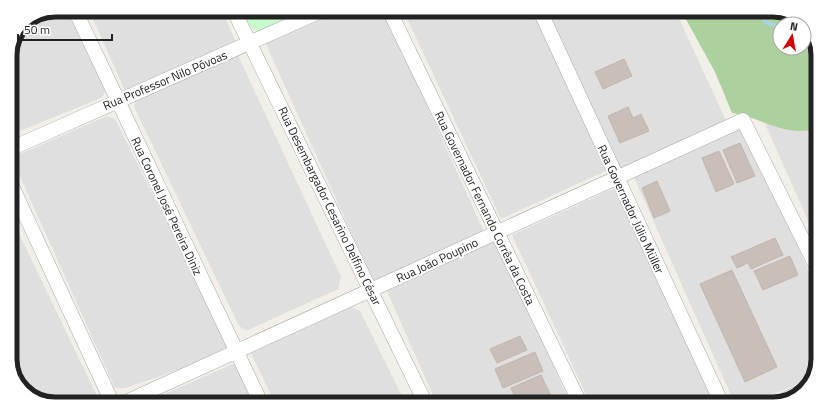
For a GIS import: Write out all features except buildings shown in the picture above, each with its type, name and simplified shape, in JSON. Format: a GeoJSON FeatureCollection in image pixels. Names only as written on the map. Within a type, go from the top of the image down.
{"type":"FeatureCollection","features":[{"type":"Feature","properties":{"kind":"street","name":"Rua Coronel José Pereira Diniz"},"geometry":{"type":"LineString","coordinates":[[78,17],[258,397]]}},
{"type":"Feature","properties":{"kind":"street","name":"Rua Desembargador Cesarino Delfino César"},"geometry":{"type":"LineString","coordinates":[[237,17],[371,290],[422,397]]}},
{"type":"Feature","properties":{"kind":"street","name":"Rua Professor Nilo Póvoas"},"geometry":{"type":"LineString","coordinates":[[17,146],[308,17]]}},
{"type":"Feature","properties":{"kind":"street","name":"Rua Governador Fernando Corrêa da Costa"},"geometry":{"type":"LineString","coordinates":[[392,17],[496,233],[577,397]]}},
{"type":"Feature","properties":{"kind":"street","name":"Rua Governador Júlio Müller"},"geometry":{"type":"LineString","coordinates":[[543,17],[719,397]]}},
{"type":"Feature","properties":{"kind":"street","name":"Rua João Poupino"},"geometry":{"type":"LineString","coordinates":[[137,397],[744,120],[811,256]]}},
{"type":"Feature","properties":{"kind":"street"},"geometry":{"type":"LineString","coordinates":[[17,197],[110,397]]}},
{"type":"Feature","properties":{"kind":"shaded area"},"geometry":{"type":"Polygon","coordinates":[[[55,17],[69,17],[106,91],[101,98],[17,132],[17,53],[20,40],[28,28],[40,20],[55,17]]]}},
{"type":"Feature","properties":{"kind":"shaded area"},"geometry":{"type":"Polygon","coordinates":[[[92,17],[225,17],[237,44],[126,93],[92,17]]]}},
{"type":"Feature","properties":{"kind":"shaded area"},"geometry":{"type":"Polygon","coordinates":[[[322,17],[387,17],[484,232],[373,281],[265,42],[322,17]]]}},
{"type":"Feature","properties":{"kind":"shaded area"},"geometry":{"type":"Polygon","coordinates":[[[406,17],[541,17],[612,168],[501,219],[406,17]]]}},
{"type":"Feature","properties":{"kind":"shaded area"},"geometry":{"type":"Polygon","coordinates":[[[546,17],[678,17],[728,125],[617,174],[546,17]]]}},
{"type":"Feature","properties":{"kind":"shaded area"},"geometry":{"type":"Polygon","coordinates":[[[236,51],[341,277],[338,289],[246,331],[239,326],[135,109],[135,101],[236,51]]]}},
{"type":"Feature","properties":{"kind":"shaded area"},"geometry":{"type":"Polygon","coordinates":[[[811,96],[811,227],[762,117],[811,96]]]}},
{"type":"Feature","properties":{"kind":"shaded area"},"geometry":{"type":"Polygon","coordinates":[[[107,116],[115,119],[232,352],[125,388],[115,388],[17,170],[17,155],[107,116]]]}},
{"type":"Feature","properties":{"kind":"shaded area"},"geometry":{"type":"Polygon","coordinates":[[[741,122],[811,276],[811,364],[804,381],[768,397],[732,397],[631,171],[741,122]]]}},
{"type":"Feature","properties":{"kind":"shaded area"},"geometry":{"type":"Polygon","coordinates":[[[623,184],[722,397],[587,397],[512,235],[623,184]]]}},
{"type":"Feature","properties":{"kind":"shaded area"},"geometry":{"type":"Polygon","coordinates":[[[17,230],[97,396],[55,397],[43,395],[30,388],[21,376],[17,361],[17,230]]]}},
{"type":"Feature","properties":{"kind":"shaded area"},"geometry":{"type":"Polygon","coordinates":[[[493,233],[567,397],[434,397],[383,282],[493,233]]]}},
{"type":"Feature","properties":{"kind":"shaded area"},"geometry":{"type":"Polygon","coordinates":[[[351,307],[360,311],[403,397],[272,397],[251,353],[351,307]]]}},
{"type":"Feature","properties":{"kind":"shaded area"},"geometry":{"type":"Polygon","coordinates":[[[235,363],[250,397],[158,397],[235,363]]]}},
{"type":"Feature","properties":{"kind":"green space"},"geometry":{"type":"Polygon","coordinates":[[[244,17],[291,17],[259,31],[248,26],[244,17]]]}},
{"type":"Feature","properties":{"kind":"green space"},"geometry":{"type":"Polygon","coordinates":[[[685,17],[772,17],[772,56],[811,56],[811,130],[789,130],[747,116],[732,113],[715,72],[685,17]]]}},
{"type":"Feature","properties":{"kind":"waterway"},"geometry":{"type":"LineString","coordinates":[[762,17],[766,22],[772,24]]}}]}
